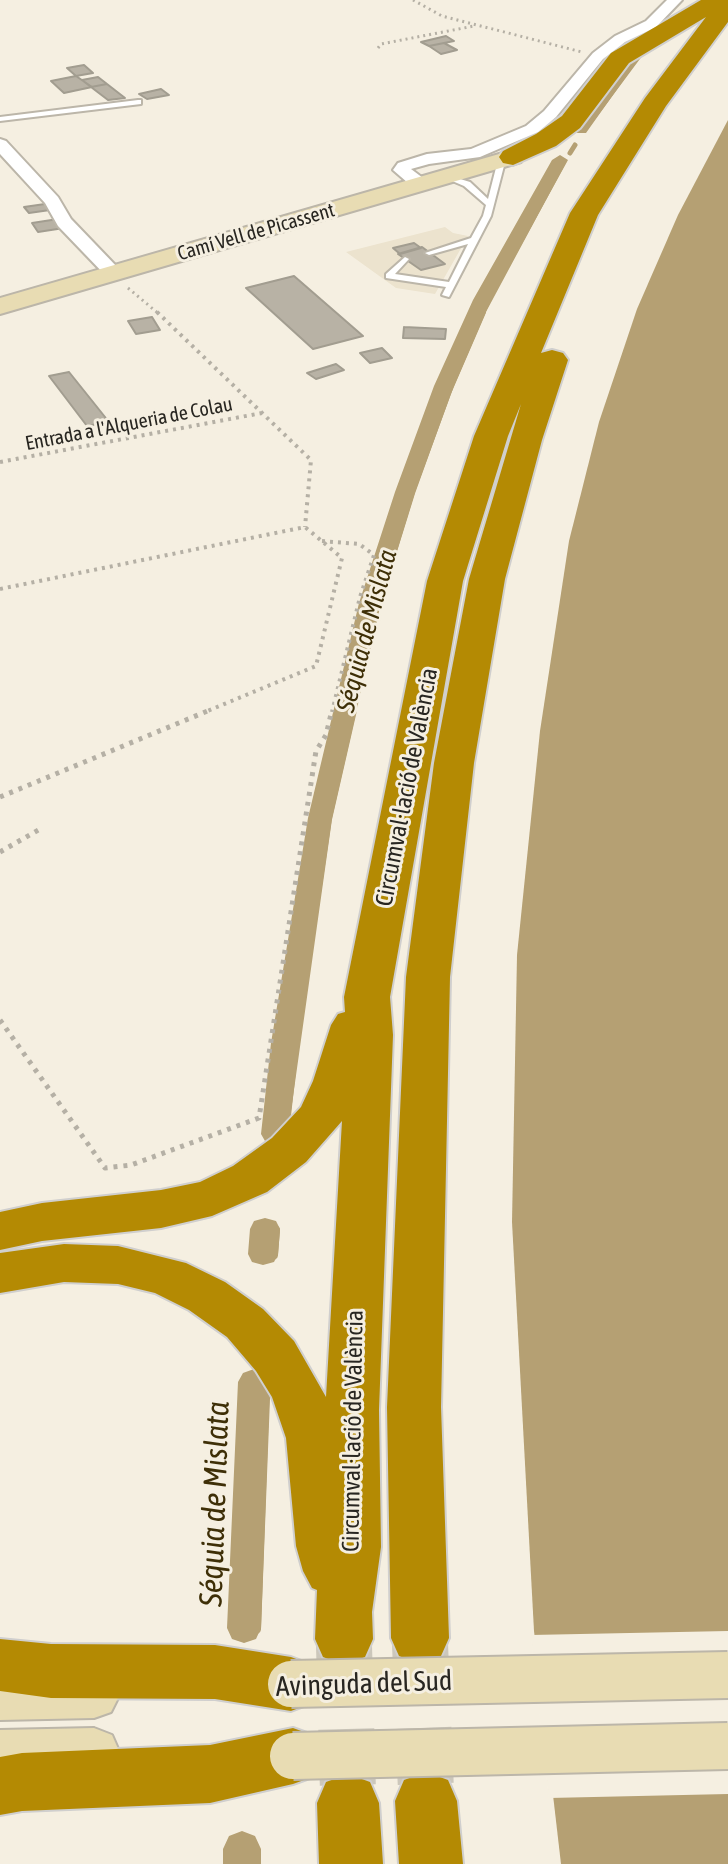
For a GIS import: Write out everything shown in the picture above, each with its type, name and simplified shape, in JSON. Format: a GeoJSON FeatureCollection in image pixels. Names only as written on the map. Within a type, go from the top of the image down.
{"type":"FeatureCollection","features":[{"type":"Feature","properties":{"kind":"highway"},"geometry":{"type":"LineString","coordinates":[[507,160],[546,140],[571,122],[620,58],[718,0]]}},
{"type":"Feature","properties":{"kind":"highway","name":"Circumval·lació de València"},"geometry":{"type":"LineString","coordinates":[[0,1273],[64,1263],[118,1265],[168,1277],[207,1296],[245,1323],[275,1356],[297,1392],[313,1438],[325,1546],[344,1625],[352,1547],[352,1410],[370,1035],[367,997],[445,581],[491,436],[584,213],[596,199],[654,104],[728,5]]}},
{"type":"Feature","properties":{"kind":"highway"},"geometry":{"type":"LineString","coordinates":[[654,104],[669,94],[728,22]]}},
{"type":"Feature","properties":{"kind":"highway","name":"Circumval·lació de València"},"geometry":{"type":"LineString","coordinates":[[420,1638],[414,1407],[428,977],[454,763],[487,579],[525,440],[554,356],[587,276],[650,154],[681,104],[728,40]]}},
{"type":"Feature","properties":{"kind":"highway"},"geometry":{"type":"LineString","coordinates":[[507,160],[548,154],[577,162],[587,171],[587,180],[579,197],[584,213]]}},
{"type":"Feature","properties":{"kind":"highway"},"geometry":{"type":"LineString","coordinates":[[0,1231],[42,1222],[161,1209],[212,1198],[250,1179],[289,1150],[320,1117],[337,1081],[349,1036],[367,997]]}},
{"type":"Feature","properties":{"kind":"highway"},"geometry":{"type":"LineString","coordinates":[[0,1665],[215,1682],[291,1684]]}},
{"type":"Feature","properties":{"kind":"highway"},"geometry":{"type":"LineString","coordinates":[[0,1786],[211,1761],[293,1756]]}},
{"type":"Feature","properties":{"kind":"highway"},"geometry":{"type":"LineString","coordinates":[[426,1801],[431,1864]]}},
{"type":"Feature","properties":{"kind":"main road","name":"Camí Vell de Picassent"},"geometry":{"type":"LineString","coordinates":[[0,306],[507,160]]}},
{"type":"Feature","properties":{"kind":"main road","name":"Avinguda del Sud"},"geometry":{"type":"LineString","coordinates":[[291,1684],[728,1675]]}},
{"type":"Feature","properties":{"kind":"main road"},"geometry":{"type":"LineString","coordinates":[[0,1698],[215,1682]]}},
{"type":"Feature","properties":{"kind":"main road"},"geometry":{"type":"LineString","coordinates":[[293,1756],[728,1746]]}},
{"type":"Feature","properties":{"kind":"main road"},"geometry":{"type":"LineString","coordinates":[[0,1753],[211,1761]]}},
{"type":"Feature","properties":{"kind":"street"},"geometry":{"type":"LineString","coordinates":[[421,185],[401,170],[404,166],[427,159],[474,154],[523,134],[550,114],[598,56],[620,39],[651,24],[675,0]]}},
{"type":"Feature","properties":{"kind":"street"},"geometry":{"type":"LineString","coordinates":[[0,144],[45,192],[64,222],[113,273]]}},
{"type":"Feature","properties":{"kind":"lane"},"geometry":{"type":"LineString","coordinates":[[0,119],[138,102]]}},
{"type":"Feature","properties":{"kind":"lane"},"geometry":{"type":"LineString","coordinates":[[446,295],[490,205],[507,160]]}},
{"type":"Feature","properties":{"kind":"lane"},"geometry":{"type":"LineString","coordinates":[[447,177],[467,184],[490,205]]}},
{"type":"Feature","properties":{"kind":"lane"},"geometry":{"type":"LineString","coordinates":[[429,253],[474,240]]}},
{"type":"Feature","properties":{"kind":"lane"},"geometry":{"type":"LineString","coordinates":[[405,259],[389,276],[451,285]]}},
{"type":"Feature","properties":{"kind":"path"},"geometry":{"type":"LineString","coordinates":[[413,0],[442,16],[475,26],[598,56]]}},
{"type":"Feature","properties":{"kind":"path"},"geometry":{"type":"LineString","coordinates":[[378,48],[381,44],[475,26]]}},
{"type":"Feature","properties":{"kind":"path","name":"Entrada a l'Alqueria de Colau"},"geometry":{"type":"LineString","coordinates":[[113,273],[180,331],[311,460],[305,527]]}},
{"type":"Feature","properties":{"kind":"path","name":"Entrada a l'Alqueria de Colau"},"geometry":{"type":"LineString","coordinates":[[0,462],[262,413]]}},
{"type":"Feature","properties":{"kind":"path"},"geometry":{"type":"LineString","coordinates":[[0,589],[305,527],[342,558],[316,666],[0,797]]}},
{"type":"Feature","properties":{"kind":"path"},"geometry":{"type":"LineString","coordinates":[[0,1020],[105,1168],[131,1165],[259,1118],[316,751],[326,735],[360,597],[374,555],[359,544],[322,541]]}},
{"type":"Feature","properties":{"kind":"path"},"geometry":{"type":"LineString","coordinates":[[0,852],[40,829]]}},
{"type":"Feature","properties":{"kind":"shaded area"},"geometry":{"type":"Polygon","coordinates":[[[728,120],[728,1864],[561,1864],[534,1631],[512,1222],[517,955],[540,731],[569,541],[599,422],[637,309],[678,215],[728,120]]]}},
{"type":"Feature","properties":{"kind":"shaded area"},"geometry":{"type":"Polygon","coordinates":[[[445,227],[453,233],[468,236],[435,294],[396,288],[346,252],[445,227]]]}},
{"type":"Feature","properties":{"kind":"pier"},"geometry":{"type":"Polygon","coordinates":[[[728,1631],[728,1794],[549,1798],[531,1635],[728,1631]]]}},
{"type":"Feature","properties":{"kind":"building"},"geometry":{"type":"Polygon","coordinates":[[[446,36],[454,41],[429,46],[421,42],[446,36]]]}},
{"type":"Feature","properties":{"kind":"building"},"geometry":{"type":"Polygon","coordinates":[[[444,43],[457,50],[441,54],[429,46],[444,43]]]}},
{"type":"Feature","properties":{"kind":"building"},"geometry":{"type":"Polygon","coordinates":[[[84,65],[93,73],[76,76],[67,68],[84,65]]]}},
{"type":"Feature","properties":{"kind":"building"},"geometry":{"type":"Polygon","coordinates":[[[76,76],[92,87],[64,93],[51,81],[76,76]]]}},
{"type":"Feature","properties":{"kind":"building"},"geometry":{"type":"Polygon","coordinates":[[[98,77],[107,84],[91,87],[82,80],[98,77]]]}},
{"type":"Feature","properties":{"kind":"building"},"geometry":{"type":"Polygon","coordinates":[[[107,84],[125,98],[108,100],[91,87],[107,84]]]}},
{"type":"Feature","properties":{"kind":"building"},"geometry":{"type":"Polygon","coordinates":[[[161,89],[169,95],[147,99],[139,94],[161,89]]]}},
{"type":"Feature","properties":{"kind":"building"},"geometry":{"type":"Polygon","coordinates":[[[45,204],[50,210],[29,213],[24,207],[45,204]]]}},
{"type":"Feature","properties":{"kind":"building"},"geometry":{"type":"Polygon","coordinates":[[[58,219],[64,228],[38,232],[32,223],[58,219]]]}},
{"type":"Feature","properties":{"kind":"building"},"geometry":{"type":"Polygon","coordinates":[[[414,243],[421,248],[400,254],[393,248],[414,243]]]}},
{"type":"Feature","properties":{"kind":"building"},"geometry":{"type":"Polygon","coordinates":[[[422,247],[445,264],[421,270],[398,254],[422,247]]]}},
{"type":"Feature","properties":{"kind":"building"},"geometry":{"type":"Polygon","coordinates":[[[294,276],[363,336],[313,349],[246,288],[294,276]]]}},
{"type":"Feature","properties":{"kind":"building"},"geometry":{"type":"Polygon","coordinates":[[[152,317],[160,330],[136,334],[128,321],[152,317]]]}},
{"type":"Feature","properties":{"kind":"building"},"geometry":{"type":"Polygon","coordinates":[[[404,327],[446,329],[445,339],[403,338],[404,327]]]}},
{"type":"Feature","properties":{"kind":"building"},"geometry":{"type":"Polygon","coordinates":[[[382,348],[392,358],[370,363],[360,353],[382,348]]]}},
{"type":"Feature","properties":{"kind":"building"},"geometry":{"type":"Polygon","coordinates":[[[336,364],[344,370],[316,379],[307,373],[336,364]]]}},
{"type":"Feature","properties":{"kind":"building"},"geometry":{"type":"Polygon","coordinates":[[[69,372],[109,422],[87,426],[49,376],[69,372]]]}},
{"type":"Feature","properties":{"kind":"waterway","name":"Séquia de Mislata"},"geometry":{"type":"LineString","coordinates":[[584,130],[639,56]]}},
{"type":"Feature","properties":{"kind":"waterway","name":"Séquia de Mislata"},"geometry":{"type":"LineString","coordinates":[[580,130],[622,71]]}},
{"type":"Feature","properties":{"kind":"waterway"},"geometry":{"type":"LineString","coordinates":[[570,153],[575,145]]}},
{"type":"Feature","properties":{"kind":"waterway","name":"Séquia de Mislata"},"geometry":{"type":"LineString","coordinates":[[275,1134],[285,1043],[320,818],[370,603],[405,492],[444,386],[482,300],[560,160]]}},
{"type":"Feature","properties":{"kind":"waterway"},"geometry":{"type":"LineString","coordinates":[[483,313],[564,161]]}},
{"type":"Feature","properties":{"kind":"waterway"},"geometry":{"type":"LineString","coordinates":[[352,712],[376,609],[412,493],[448,393],[483,313]]}},
{"type":"Feature","properties":{"kind":"waterway"},"geometry":{"type":"LineString","coordinates":[[285,1125],[328,819],[353,710]]}},
{"type":"Feature","properties":{"kind":"waterway","name":"Séquia de Mislata"},"geometry":{"type":"LineString","coordinates":[[263,1254],[265,1229]]}},
{"type":"Feature","properties":{"kind":"waterway"},"geometry":{"type":"LineString","coordinates":[[273,1255],[275,1230]]}},
{"type":"Feature","properties":{"kind":"waterway","name":"Séquia de Mislata"},"geometry":{"type":"LineString","coordinates":[[244,1628],[254,1382]]}},
{"type":"Feature","properties":{"kind":"waterway"},"geometry":{"type":"LineString","coordinates":[[256,1629],[265,1398]]}},
{"type":"Feature","properties":{"kind":"waterway"},"geometry":{"type":"LineString","coordinates":[[251,1848],[252,1864]]}},
{"type":"Feature","properties":{"kind":"waterway","name":"Séquia de Mislata"},"geometry":{"type":"LineString","coordinates":[[242,1849],[242,1864]]}},
{"type":"Feature","properties":{"kind":"tunnel"},"geometry":{"type":"LineString","coordinates":[[420,1644],[426,1791]]}},
{"type":"Feature","properties":{"kind":"tunnel"},"geometry":{"type":"LineString","coordinates":[[344,1645],[348,1792]]}}]}
